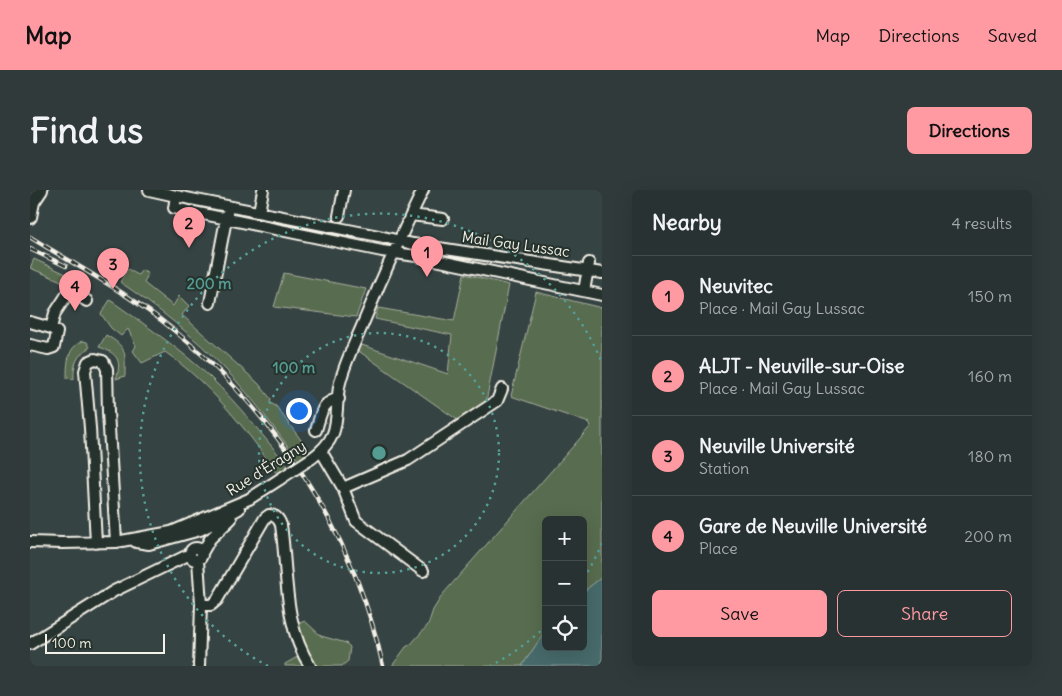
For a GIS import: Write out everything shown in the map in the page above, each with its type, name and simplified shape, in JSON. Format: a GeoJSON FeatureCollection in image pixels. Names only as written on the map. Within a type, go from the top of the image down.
{"type":"FeatureCollection","features":[{"type":"Feature","properties":{"kind":"main road"},"geometry":{"type":"LineString","coordinates":[[30,217],[32,196],[41,190]]}},
{"type":"Feature","properties":{"kind":"street","name":"Mail Gay Lussac"},"geometry":{"type":"LineString","coordinates":[[149,190],[174,193],[418,245],[588,266],[602,272]]}},
{"type":"Feature","properties":{"kind":"street"},"geometry":{"type":"LineString","coordinates":[[259,212],[263,190]]}},
{"type":"Feature","properties":{"kind":"street"},"geometry":{"type":"LineString","coordinates":[[339,216],[344,190]]}},
{"type":"Feature","properties":{"kind":"street","name":"Rue d'Éragny"},"geometry":{"type":"LineString","coordinates":[[30,542],[116,542],[171,532],[249,500],[321,451],[335,428],[338,416],[339,387],[346,364],[423,190]]}},
{"type":"Feature","properties":{"kind":"street","name":"Mail Gay Lussac"},"geometry":{"type":"LineString","coordinates":[[174,193],[174,208],[602,294]]}},
{"type":"Feature","properties":{"kind":"street"},"geometry":{"type":"LineString","coordinates":[[210,303],[228,206]]}},
{"type":"Feature","properties":{"kind":"street"},"geometry":{"type":"LineString","coordinates":[[411,215],[443,219]]}},
{"type":"Feature","properties":{"kind":"street"},"geometry":{"type":"LineString","coordinates":[[291,232],[293,219]]}},
{"type":"Feature","properties":{"kind":"street","name":"Mail Gay Lussac"},"geometry":{"type":"LineString","coordinates":[[584,291],[588,266]]}},
{"type":"Feature","properties":{"kind":"street"},"geometry":{"type":"LineString","coordinates":[[51,328],[56,314],[70,290],[86,301]]}},
{"type":"Feature","properties":{"kind":"street"},"geometry":{"type":"LineString","coordinates":[[30,322],[51,328],[57,332],[54,347],[48,350],[30,345]]}},
{"type":"Feature","properties":{"kind":"street"},"geometry":{"type":"LineString","coordinates":[[96,543],[90,419],[85,371],[88,362],[95,359],[103,361],[107,369],[107,403],[116,542]]}},
{"type":"Feature","properties":{"kind":"street"},"geometry":{"type":"LineString","coordinates":[[343,488],[408,460],[497,401],[502,389]]}},
{"type":"Feature","properties":{"kind":"street"},"geometry":{"type":"LineString","coordinates":[[316,430],[325,404],[329,400],[339,399]]}},
{"type":"Feature","properties":{"kind":"street"},"geometry":{"type":"LineString","coordinates":[[321,451],[343,488],[356,522],[423,571]]}},
{"type":"Feature","properties":{"kind":"street"},"geometry":{"type":"LineString","coordinates":[[30,644],[114,591],[186,556],[196,554],[231,520],[233,513],[249,500]]}},
{"type":"Feature","properties":{"kind":"street","name":"Rue d'Éragny"},"geometry":{"type":"LineString","coordinates":[[128,540],[149,544],[207,526],[233,513]]}},
{"type":"Feature","properties":{"kind":"street"},"geometry":{"type":"LineString","coordinates":[[201,605],[211,605],[217,600],[265,518],[269,514],[274,516],[281,525],[290,611],[295,638],[310,666]]}},
{"type":"Feature","properties":{"kind":"street"},"geometry":{"type":"LineString","coordinates":[[199,666],[201,605],[196,554],[182,535],[184,532],[200,524],[203,519]]}},
{"type":"Feature","properties":{"kind":"green space"},"geometry":{"type":"Polygon","coordinates":[[[34,259],[68,275],[88,298],[59,280],[30,268],[34,259]]]}},
{"type":"Feature","properties":{"kind":"green space"},"geometry":{"type":"Polygon","coordinates":[[[128,269],[138,275],[142,270],[148,274],[144,283],[173,306],[179,296],[189,306],[182,315],[258,383],[271,399],[270,403],[276,406],[309,451],[298,460],[255,403],[214,358],[175,323],[120,282],[128,269]]]}},
{"type":"Feature","properties":{"kind":"green space"},"geometry":{"type":"Polygon","coordinates":[[[284,273],[366,289],[356,317],[274,307],[284,273]]]}},
{"type":"Feature","properties":{"kind":"green space"},"geometry":{"type":"Polygon","coordinates":[[[464,274],[509,285],[486,402],[459,421],[360,352],[362,345],[448,374],[452,335],[375,319],[378,308],[454,321],[464,274]]]}},
{"type":"Feature","properties":{"kind":"green space"},"geometry":{"type":"Polygon","coordinates":[[[536,292],[602,308],[602,577],[587,589],[587,516],[542,516],[542,636],[522,666],[392,666],[406,647],[428,625],[433,610],[443,594],[590,427],[589,423],[511,396],[536,292]]]}},
{"type":"Feature","properties":{"kind":"green space"},"geometry":{"type":"Polygon","coordinates":[[[110,300],[174,346],[210,377],[241,410],[288,466],[277,474],[253,440],[212,392],[165,352],[142,363],[133,351],[136,346],[128,329],[121,336],[111,328],[101,314],[110,300]]]}},
{"type":"Feature","properties":{"kind":"green space"},"geometry":{"type":"Polygon","coordinates":[[[106,335],[122,347],[124,351],[125,376],[116,379],[119,367],[117,358],[111,352],[99,347],[106,335]]]}},
{"type":"Feature","properties":{"kind":"green space"},"geometry":{"type":"Polygon","coordinates":[[[83,341],[87,342],[90,347],[77,360],[74,369],[74,379],[67,378],[69,356],[74,347],[83,341]]]}},
{"type":"Feature","properties":{"kind":"green space"},"geometry":{"type":"Polygon","coordinates":[[[305,621],[321,636],[346,643],[350,647],[348,661],[342,666],[285,666],[285,664],[299,656],[297,624],[305,621]]]}},
{"type":"Feature","properties":{"kind":"water"},"geometry":{"type":"Polygon","coordinates":[[[602,577],[602,666],[522,666],[542,636],[542,651],[587,651],[587,589],[602,577]]]}},
{"type":"Feature","properties":{"kind":"railway"},"geometry":{"type":"LineString","coordinates":[[30,237],[113,287],[161,320],[201,354],[238,391],[272,431],[302,474],[329,519],[351,566],[369,615],[383,666]]}},
{"type":"Feature","properties":{"kind":"railway"},"geometry":{"type":"LineString","coordinates":[[30,249],[66,266]]}},
{"type":"Feature","properties":{"kind":"place","name":"ALJT - Neuville-sur-Oise"},"geometry":{"type":"Point","coordinates":[189,248]}},
{"type":"Feature","properties":{"kind":"place","name":"Neuvitec"},"geometry":{"type":"Point","coordinates":[427,277]}},
{"type":"Feature","properties":{"kind":"place","name":"Neuville Université"},"geometry":{"type":"Point","coordinates":[113,289]}},
{"type":"Feature","properties":{"kind":"place","name":"Gare de Neuville Université"},"geometry":{"type":"Point","coordinates":[75,311]}}]}
